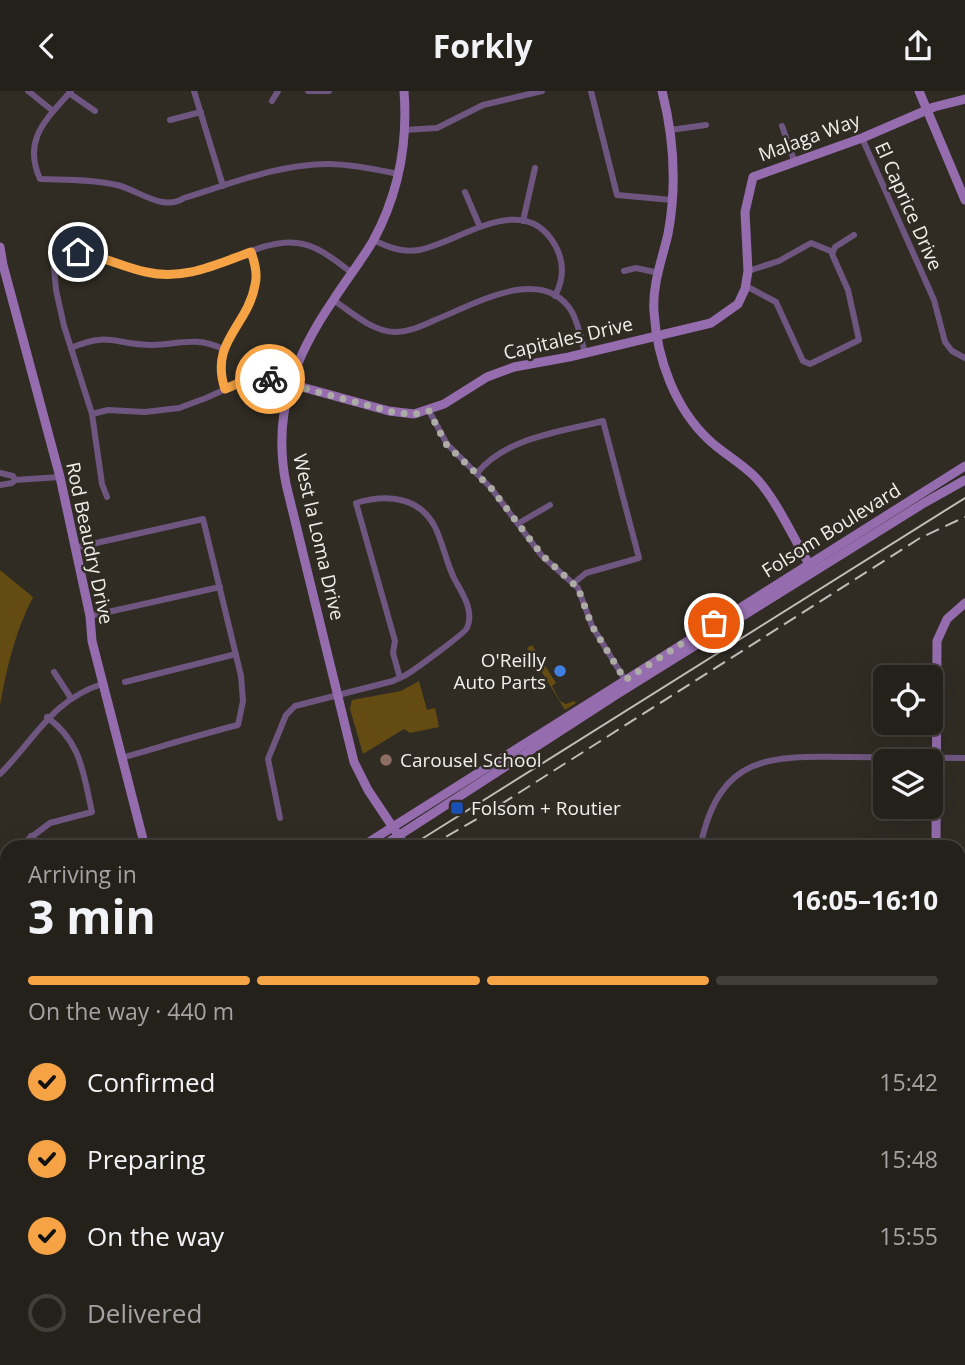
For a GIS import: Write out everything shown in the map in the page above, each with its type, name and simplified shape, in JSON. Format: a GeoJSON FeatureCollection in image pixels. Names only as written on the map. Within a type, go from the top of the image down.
{"type":"FeatureCollection","features":[{"type":"Feature","properties":{"kind":"street"},"geometry":{"type":"LineString","coordinates":[[27,91],[53,111]]}},
{"type":"Feature","properties":{"kind":"street"},"geometry":{"type":"LineString","coordinates":[[194,91],[223,186]]}},
{"type":"Feature","properties":{"kind":"street"},"geometry":{"type":"LineString","coordinates":[[272,101],[278,91]]}},
{"type":"Feature","properties":{"kind":"street"},"geometry":{"type":"LineString","coordinates":[[308,91],[329,91]]}},
{"type":"Feature","properties":{"kind":"street","name":"West la Loma Drive"},"geometry":{"type":"LineString","coordinates":[[402,840],[368,790],[354,762],[283,471],[282,422],[303,350],[373,240],[387,210],[398,174],[404,130],[404,91]]}},
{"type":"Feature","properties":{"kind":"street"},"geometry":{"type":"LineString","coordinates":[[404,130],[437,128],[483,106],[542,91]]}},
{"type":"Feature","properties":{"kind":"street"},"geometry":{"type":"LineString","coordinates":[[591,91],[617,195],[672,200]]}},
{"type":"Feature","properties":{"kind":"street"},"geometry":{"type":"LineString","coordinates":[[662,91],[674,162],[672,200],[654,306],[661,358],[689,417],[710,441],[756,478],[786,523],[811,568]]}},
{"type":"Feature","properties":{"kind":"street"},"geometry":{"type":"LineString","coordinates":[[919,91],[965,200]]}},
{"type":"Feature","properties":{"kind":"street"},"geometry":{"type":"LineString","coordinates":[[95,111],[70,92],[53,111],[35,140],[35,165],[40,179],[115,184],[151,199],[178,202],[223,186],[285,169],[312,165],[356,166],[398,174]]}},
{"type":"Feature","properties":{"kind":"street","name":"Malaga Way"},"geometry":{"type":"LineString","coordinates":[[658,335],[706,325],[738,304],[746,286],[748,271],[745,225],[751,181],[757,174],[862,138],[927,110],[965,99]]}},
{"type":"Feature","properties":{"kind":"street"},"geometry":{"type":"LineString","coordinates":[[170,120],[201,112]]}},
{"type":"Feature","properties":{"kind":"street"},"geometry":{"type":"LineString","coordinates":[[670,130],[706,125]]}},
{"type":"Feature","properties":{"kind":"street"},"geometry":{"type":"LineString","coordinates":[[782,126],[794,160]]}},
{"type":"Feature","properties":{"kind":"street","name":"El Caprice Drive"},"geometry":{"type":"LineString","coordinates":[[862,138],[934,300],[945,342],[952,351],[965,358]]}},
{"type":"Feature","properties":{"kind":"street"},"geometry":{"type":"LineString","coordinates":[[523,221],[535,168]]}},
{"type":"Feature","properties":{"kind":"street"},"geometry":{"type":"LineString","coordinates":[[465,192],[480,227]]}},
{"type":"Feature","properties":{"kind":"street"},"geometry":{"type":"LineString","coordinates":[[373,240],[389,248],[411,251],[501,220],[523,221],[542,230],[556,247],[562,271],[555,296]]}},
{"type":"Feature","properties":{"kind":"street"},"geometry":{"type":"LineString","coordinates":[[746,286],[775,302],[803,361],[810,364],[859,341],[848,290],[832,256],[835,247],[854,235]]}},
{"type":"Feature","properties":{"kind":"street"},"geometry":{"type":"LineString","coordinates":[[107,497],[102,484],[92,414],[60,308],[53,255],[78,252],[144,272],[178,275],[199,271],[286,242],[317,249],[352,273]]}},
{"type":"Feature","properties":{"kind":"street"},"geometry":{"type":"LineString","coordinates":[[748,271],[779,261],[811,243],[833,252]]}},
{"type":"Feature","properties":{"kind":"street","name":"Rod Beaudry Drive"},"geometry":{"type":"LineString","coordinates":[[0,247],[60,477],[90,616],[92,641],[143,840]]}},
{"type":"Feature","properties":{"kind":"street"},"geometry":{"type":"LineString","coordinates":[[225,389],[220,371],[223,349],[253,293],[256,275],[251,252]]}},
{"type":"Feature","properties":{"kind":"street"},"geometry":{"type":"LineString","coordinates":[[624,271],[636,268],[659,272]]}},
{"type":"Feature","properties":{"kind":"street"},"geometry":{"type":"LineString","coordinates":[[333,299],[371,325],[395,332],[416,328],[513,290],[531,288],[564,302],[573,315],[585,353]]}},
{"type":"Feature","properties":{"kind":"street","name":"Capitales Drive"},"geometry":{"type":"LineString","coordinates":[[291,384],[396,413],[415,414],[429,411],[503,371],[658,335]]}},
{"type":"Feature","properties":{"kind":"street"},"geometry":{"type":"LineString","coordinates":[[71,348],[93,339],[110,338],[143,345],[198,341],[223,349]]}},
{"type":"Feature","properties":{"kind":"street"},"geometry":{"type":"LineString","coordinates":[[92,414],[108,410],[162,411],[195,403],[255,378],[291,384]]}},
{"type":"Feature","properties":{"kind":"street"},"geometry":{"type":"LineString","coordinates":[[429,411],[446,444],[477,473],[542,555],[574,583],[582,596],[592,626],[627,684]]}},
{"type":"Feature","properties":{"kind":"street"},"geometry":{"type":"LineString","coordinates":[[477,473],[515,445],[603,421],[639,558],[586,573],[574,583]]}},
{"type":"Feature","properties":{"kind":"street","name":"Folsom Boulevard"},"geometry":{"type":"LineString","coordinates":[[388,840],[396,831],[500,759],[627,684],[811,568],[965,466]]}},
{"type":"Feature","properties":{"kind":"street"},"geometry":{"type":"LineString","coordinates":[[0,473],[13,476],[15,480]]}},
{"type":"Feature","properties":{"kind":"street"},"geometry":{"type":"LineString","coordinates":[[0,485],[12,484],[15,480],[60,477]]}},
{"type":"Feature","properties":{"kind":"street","name":"Folsom Boulevard"},"geometry":{"type":"LineString","coordinates":[[811,568],[965,480]]}},
{"type":"Feature","properties":{"kind":"street"},"geometry":{"type":"LineString","coordinates":[[280,818],[268,759],[286,715],[295,706],[400,678],[461,635],[469,621],[465,595],[454,578],[436,529],[429,518],[407,501],[394,497],[374,497],[356,503],[395,641],[393,653],[400,678]]}},
{"type":"Feature","properties":{"kind":"street"},"geometry":{"type":"LineString","coordinates":[[519,523],[550,505]]}},
{"type":"Feature","properties":{"kind":"street"},"geometry":{"type":"LineString","coordinates":[[74,548],[203,519],[236,654],[243,691],[238,725],[121,758]]}},
{"type":"Feature","properties":{"kind":"street"},"geometry":{"type":"LineString","coordinates":[[90,616],[219,587]]}},
{"type":"Feature","properties":{"kind":"street"},"geometry":{"type":"LineString","coordinates":[[936,749],[937,641],[947,619],[965,603]]}},
{"type":"Feature","properties":{"kind":"street"},"geometry":{"type":"LineString","coordinates":[[125,682],[236,654]]}},
{"type":"Feature","properties":{"kind":"street"},"geometry":{"type":"LineString","coordinates":[[54,671],[71,698]]}},
{"type":"Feature","properties":{"kind":"street"},"geometry":{"type":"LineString","coordinates":[[0,774],[47,717],[71,698],[102,684]]}},
{"type":"Feature","properties":{"kind":"street","name":"Folsom Boulevard"},"geometry":{"type":"LineString","coordinates":[[376,840],[475,788],[627,684]]}},
{"type":"Feature","properties":{"kind":"street"},"geometry":{"type":"LineString","coordinates":[[26,840],[50,823],[92,813],[75,746],[64,730],[47,717]]}},
{"type":"Feature","properties":{"kind":"street"},"geometry":{"type":"LineString","coordinates":[[701,840],[707,817],[724,788],[737,775],[759,763],[797,756],[873,757]]}},
{"type":"Feature","properties":{"kind":"street"},"geometry":{"type":"LineString","coordinates":[[943,758],[965,758]]}},
{"type":"Feature","properties":{"kind":"street"},"geometry":{"type":"LineString","coordinates":[[475,788],[482,778],[499,765],[500,759]]}},
{"type":"Feature","properties":{"kind":"street"},"geometry":{"type":"LineString","coordinates":[[936,819],[936,840]]}},
{"type":"Feature","properties":{"kind":"street"},"geometry":{"type":"LineString","coordinates":[[31,836],[35,840]]}},
{"type":"Feature","properties":{"kind":"shaded area"},"geometry":{"type":"Polygon","coordinates":[[[0,570],[33,597],[12,650],[0,705],[0,570]]]}},
{"type":"Feature","properties":{"kind":"shaded area"},"geometry":{"type":"Polygon","coordinates":[[[532,645],[556,683],[552,686],[560,701],[566,704],[574,701],[576,703],[565,710],[527,648],[532,645]]]}},
{"type":"Feature","properties":{"kind":"shaded area"},"geometry":{"type":"Polygon","coordinates":[[[419,681],[427,710],[435,708],[439,727],[410,733],[404,729],[363,754],[350,709],[352,700],[401,691],[419,681]]]}},
{"type":"Feature","properties":{"kind":"tram line"},"geometry":{"type":"LineString","coordinates":[[420,840],[965,498]]}},
{"type":"Feature","properties":{"kind":"railway"},"geometry":{"type":"LineString","coordinates":[[440,840],[484,815],[920,538],[965,517]]}},
{"type":"Feature","properties":{"kind":"way so far"},"geometry":{"type":"LineString","coordinates":[[270,379],[396,413],[415,414],[429,411],[446,444],[491,488],[542,555],[578,588],[587,617],[625,680],[714,623]]}},
{"type":"Feature","properties":{"kind":"place","name":"O'Reilly Auto Parts"},"geometry":{"type":"Point","coordinates":[560,671]}},
{"type":"Feature","properties":{"kind":"place","name":"Carousel School"},"geometry":{"type":"Point","coordinates":[386,760]}},
{"type":"Feature","properties":{"kind":"place","name":"Folsom + Routier"},"geometry":{"type":"Point","coordinates":[457,808]}},
{"type":"Feature","properties":{"kind":"route"},"geometry":{"type":"LineString","coordinates":[[78,252],[144,272],[178,275],[199,271],[251,252],[256,284],[250,301],[223,349],[220,371],[225,389],[255,378],[270,379]]}}]}
